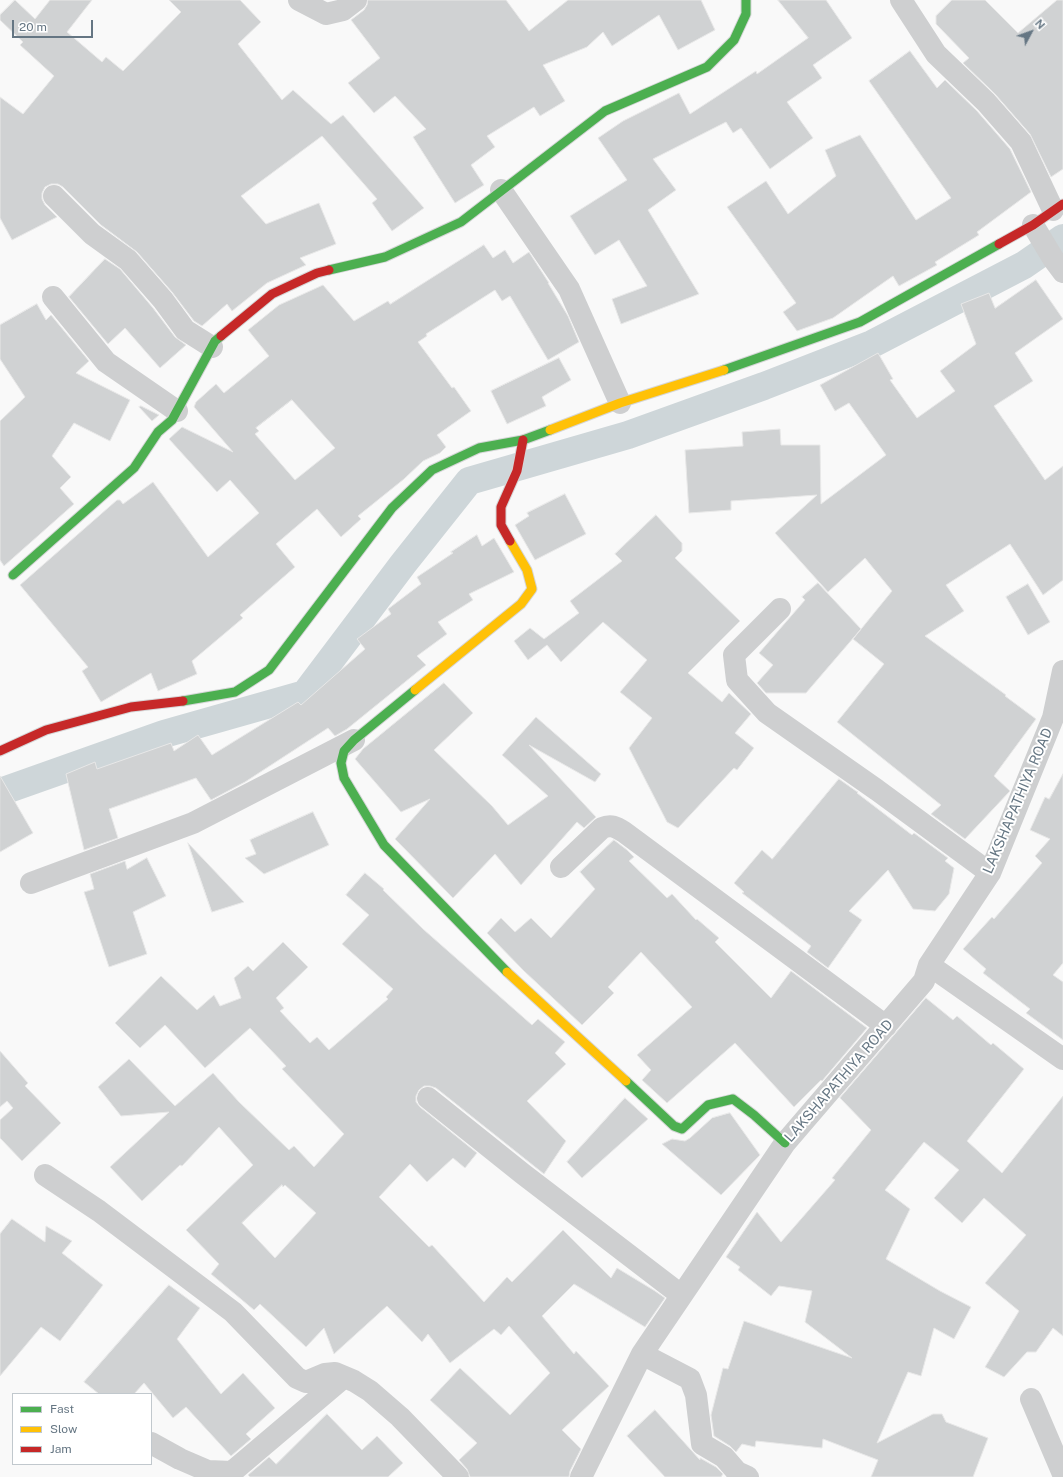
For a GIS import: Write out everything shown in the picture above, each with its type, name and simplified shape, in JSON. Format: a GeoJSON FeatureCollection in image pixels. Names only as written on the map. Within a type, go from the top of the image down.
{"type":"FeatureCollection","features":[{"type":"Feature","properties":{"kind":"street"},"geometry":{"type":"LineString","coordinates":[[299,0],[326,14],[343,10],[356,0]]}},
{"type":"Feature","properties":{"kind":"street"},"geometry":{"type":"LineString","coordinates":[[13,575],[134,468],[158,432],[172,420],[215,342],[272,294],[317,273],[385,257],[461,222],[500,190],[605,111],[707,67],[734,40],[746,14],[746,0]]}},
{"type":"Feature","properties":{"kind":"street"},"geometry":{"type":"LineString","coordinates":[[0,751],[46,730],[131,707],[193,700],[235,692],[269,670],[392,508],[432,470],[479,448],[523,440],[620,402],[733,367],[860,322],[1033,225],[1058,207],[1042,186],[1021,142],[986,102],[936,54],[901,0]]}},
{"type":"Feature","properties":{"kind":"street"},"geometry":{"type":"LineString","coordinates":[[500,190],[569,289],[620,402]]}},
{"type":"Feature","properties":{"kind":"street"},"geometry":{"type":"LineString","coordinates":[[54,196],[92,234],[128,260],[163,300],[185,330],[212,347]]}},
{"type":"Feature","properties":{"kind":"street"},"geometry":{"type":"LineString","coordinates":[[1033,225],[1059,266]]}},
{"type":"Feature","properties":{"kind":"street"},"geometry":{"type":"LineString","coordinates":[[53,297],[106,362],[177,411]]}},
{"type":"Feature","properties":{"kind":"street"},"geometry":{"type":"LineString","coordinates":[[523,440],[517,471],[501,507],[501,525],[527,570],[532,589],[521,604],[354,740],[344,751],[341,763],[344,778],[384,845],[515,980],[674,1126],[682,1129],[708,1105],[732,1098],[754,1114],[785,1143]]}},
{"type":"Feature","properties":{"kind":"street"},"geometry":{"type":"LineString","coordinates":[[780,609],[734,655],[737,680],[767,713],[877,790],[990,873]]}},
{"type":"Feature","properties":{"kind":"street","name":"LAKSHAPATHIYA ROAD"},"geometry":{"type":"LineString","coordinates":[[581,1477],[642,1354],[785,1143],[820,1100],[924,981],[929,965],[990,873],[1053,718],[1063,671]]}},
{"type":"Feature","properties":{"kind":"street"},"geometry":{"type":"LineString","coordinates":[[31,883],[193,823],[354,740]]}},
{"type":"Feature","properties":{"kind":"street"},"geometry":{"type":"LineString","coordinates":[[561,867],[602,828],[608,825],[614,826],[886,1026]]}},
{"type":"Feature","properties":{"kind":"street"},"geometry":{"type":"LineString","coordinates":[[929,965],[1063,1059]]}},
{"type":"Feature","properties":{"kind":"street"},"geometry":{"type":"LineString","coordinates":[[428,1098],[522,1174],[682,1295]]}},
{"type":"Feature","properties":{"kind":"street"},"geometry":{"type":"LineString","coordinates":[[45,1175],[99,1211],[233,1312],[296,1378],[306,1382],[325,1374],[335,1373],[354,1381],[370,1391],[400,1416],[458,1477]]}},
{"type":"Feature","properties":{"kind":"street"},"geometry":{"type":"LineString","coordinates":[[642,1354],[690,1379],[696,1395],[702,1444],[724,1457],[737,1472],[748,1477]]}},
{"type":"Feature","properties":{"kind":"street"},"geometry":{"type":"LineString","coordinates":[[152,1444],[180,1459],[208,1471],[232,1472],[344,1377]]}},
{"type":"Feature","properties":{"kind":"street"},"geometry":{"type":"LineString","coordinates":[[1032,1399],[1063,1474]]}},
{"type":"Feature","properties":{"kind":"building"},"geometry":{"type":"Polygon","coordinates":[[[15,0],[35,19],[50,0],[92,0],[67,32],[102,62],[106,57],[123,71],[181,12],[169,0],[240,0],[261,22],[238,44],[282,100],[293,90],[331,124],[343,115],[424,208],[392,231],[372,203],[377,199],[322,136],[241,196],[266,224],[319,203],[336,244],[300,258],[306,265],[267,283],[232,311],[227,304],[202,326],[194,321],[172,292],[137,252],[101,225],[63,187],[58,184],[51,184],[45,187],[42,193],[42,199],[45,205],[57,217],[12,240],[0,218],[0,97],[23,114],[54,76],[20,45],[23,42],[0,20],[0,15],[15,0]]]}},
{"type":"Feature","properties":{"kind":"building"},"geometry":{"type":"Polygon","coordinates":[[[368,0],[506,0],[529,31],[568,0],[701,0],[715,30],[678,50],[659,15],[612,46],[603,32],[587,47],[543,65],[565,101],[540,116],[534,107],[487,136],[495,147],[471,165],[484,185],[455,203],[413,137],[426,129],[395,96],[374,113],[348,83],[380,58],[351,20],[364,10],[368,0]]]}},
{"type":"Feature","properties":{"kind":"building"},"geometry":{"type":"Polygon","coordinates":[[[778,0],[826,0],[852,38],[813,65],[822,78],[787,102],[813,138],[770,169],[741,128],[733,133],[726,122],[653,159],[676,190],[648,210],[699,294],[621,324],[612,299],[647,286],[619,240],[595,255],[570,216],[627,180],[598,138],[623,121],[679,93],[690,114],[756,71],[757,74],[808,38],[778,0]]]}},
{"type":"Feature","properties":{"kind":"building"},"geometry":{"type":"Polygon","coordinates":[[[952,0],[985,0],[1018,33],[1057,0],[1063,0],[1063,169],[1051,177],[1030,134],[995,94],[963,63],[969,58],[936,24],[936,16],[952,0]]]}},
{"type":"Feature","properties":{"kind":"building"},"geometry":{"type":"Polygon","coordinates":[[[910,51],[937,88],[945,80],[977,111],[1010,149],[1031,192],[977,232],[979,235],[935,262],[937,265],[899,286],[893,276],[833,318],[797,331],[783,312],[796,303],[727,207],[766,181],[788,214],[836,176],[825,150],[860,135],[916,220],[951,198],[869,81],[910,51]]]}},
{"type":"Feature","properties":{"kind":"building"},"geometry":{"type":"Polygon","coordinates":[[[484,245],[493,258],[505,250],[513,263],[529,252],[568,316],[579,342],[548,360],[510,296],[502,301],[495,290],[426,334],[427,336],[418,342],[471,411],[437,435],[446,447],[440,453],[423,461],[404,479],[358,516],[361,519],[341,537],[317,509],[276,544],[295,567],[240,615],[243,618],[192,661],[197,674],[158,691],[151,673],[101,702],[82,671],[88,667],[20,585],[117,500],[120,500],[123,504],[153,482],[208,557],[259,513],[230,480],[217,492],[169,439],[182,427],[233,452],[194,407],[196,402],[216,384],[224,393],[269,356],[248,330],[279,305],[323,285],[354,321],[388,301],[390,304],[484,245]],[[292,400],[256,428],[259,431],[255,434],[295,480],[335,448],[292,400]]]}},
{"type":"Feature","properties":{"kind":"building"},"geometry":{"type":"Polygon","coordinates":[[[105,259],[120,269],[175,337],[186,345],[160,368],[125,328],[108,344],[69,297],[105,259]]]}},
{"type":"Feature","properties":{"kind":"building"},"geometry":{"type":"Polygon","coordinates":[[[1036,280],[1063,319],[1015,353],[1033,381],[994,406],[1045,480],[1063,466],[1063,580],[1043,595],[1010,544],[946,585],[964,611],[925,636],[1006,695],[1005,696],[1036,719],[994,776],[1010,791],[965,839],[931,814],[941,805],[837,722],[884,664],[853,639],[892,591],[865,558],[828,592],[775,533],[817,495],[731,501],[731,510],[689,513],[685,450],[743,446],[742,432],[780,429],[781,445],[820,445],[821,504],[886,455],[849,403],[835,411],[820,385],[878,353],[893,379],[890,380],[917,418],[955,391],[940,371],[976,344],[961,304],[989,293],[995,308],[1036,280]]]}},
{"type":"Feature","properties":{"kind":"building"},"geometry":{"type":"Polygon","coordinates":[[[37,304],[46,320],[51,315],[89,361],[76,373],[130,400],[110,441],[74,423],[52,456],[71,477],[60,488],[74,504],[4,566],[0,560],[0,421],[25,397],[0,359],[0,325],[37,304]]]}},
{"type":"Feature","properties":{"kind":"building"},"geometry":{"type":"Polygon","coordinates":[[[559,358],[571,380],[542,397],[546,406],[507,424],[491,391],[559,358]]]}},
{"type":"Feature","properties":{"kind":"building"},"geometry":{"type":"Polygon","coordinates":[[[141,406],[159,415],[152,421],[139,407],[141,406]]]}},
{"type":"Feature","properties":{"kind":"building"},"geometry":{"type":"Polygon","coordinates":[[[565,494],[586,534],[535,560],[515,525],[529,516],[527,513],[565,494]]]}},
{"type":"Feature","properties":{"kind":"building"},"geometry":{"type":"Polygon","coordinates":[[[656,515],[682,543],[682,551],[675,558],[740,621],[688,673],[722,702],[729,693],[751,714],[735,733],[754,748],[737,770],[734,768],[678,828],[667,822],[629,748],[652,718],[620,692],[647,660],[603,622],[561,662],[547,645],[528,660],[514,641],[530,628],[544,639],[579,613],[570,601],[622,561],[615,554],[656,515]]]}},
{"type":"Feature","properties":{"kind":"building"},"geometry":{"type":"Polygon","coordinates":[[[477,535],[482,546],[494,538],[514,572],[469,594],[473,600],[438,622],[447,634],[417,656],[426,665],[347,729],[335,736],[328,728],[245,782],[211,800],[196,778],[109,809],[118,838],[84,850],[66,774],[95,762],[97,769],[171,743],[174,751],[198,735],[212,755],[298,702],[301,705],[365,649],[357,639],[391,614],[388,609],[421,584],[417,577],[477,535]]]}},
{"type":"Feature","properties":{"kind":"building"},"geometry":{"type":"Polygon","coordinates":[[[818,583],[861,629],[806,693],[766,693],[757,683],[773,665],[759,653],[805,600],[802,597],[818,583]]]}},
{"type":"Feature","properties":{"kind":"building"},"geometry":{"type":"Polygon","coordinates":[[[1028,584],[1050,622],[1028,635],[1006,597],[1028,584]]]}},
{"type":"Feature","properties":{"kind":"building"},"geometry":{"type":"Polygon","coordinates":[[[444,683],[473,713],[434,750],[492,806],[508,825],[548,796],[502,755],[536,717],[601,774],[595,782],[529,745],[596,817],[584,828],[577,822],[521,885],[495,854],[453,898],[395,839],[430,799],[401,812],[355,759],[363,749],[444,683]]]}},
{"type":"Feature","properties":{"kind":"building"},"geometry":{"type":"Polygon","coordinates":[[[1063,774],[1063,963],[1053,975],[1063,982],[1063,1040],[1026,1013],[1030,1009],[983,973],[986,969],[963,949],[992,917],[994,919],[1042,863],[1035,856],[1050,839],[1030,830],[1045,797],[1049,799],[1063,774]]]}},
{"type":"Feature","properties":{"kind":"building"},"geometry":{"type":"Polygon","coordinates":[[[0,776],[33,833],[0,852],[0,776]]]}},
{"type":"Feature","properties":{"kind":"building"},"geometry":{"type":"Polygon","coordinates":[[[839,779],[858,792],[857,793],[912,835],[914,833],[948,858],[945,861],[954,868],[949,894],[935,911],[913,909],[888,870],[849,911],[862,920],[828,968],[807,952],[811,946],[742,893],[744,892],[734,883],[762,850],[772,859],[839,779]]]}},
{"type":"Feature","properties":{"kind":"building"},"geometry":{"type":"Polygon","coordinates":[[[313,812],[329,845],[264,874],[245,858],[256,854],[250,840],[313,812]]]}},
{"type":"Feature","properties":{"kind":"building"},"geometry":{"type":"Polygon","coordinates":[[[614,840],[634,857],[629,861],[667,898],[672,894],[696,920],[697,919],[719,938],[715,942],[771,998],[791,971],[867,1028],[822,1081],[821,1080],[794,1107],[735,1043],[667,1103],[642,1080],[651,1070],[637,1055],[692,1007],[641,952],[608,987],[614,993],[582,1025],[524,971],[487,933],[501,918],[515,932],[531,918],[551,938],[595,889],[580,872],[614,840]]]}},
{"type":"Feature","properties":{"kind":"building"},"geometry":{"type":"Polygon","coordinates":[[[188,843],[244,902],[212,912],[188,843]]]}},
{"type":"Feature","properties":{"kind":"building"},"geometry":{"type":"Polygon","coordinates":[[[147,858],[166,896],[133,912],[147,954],[109,967],[84,892],[94,889],[90,874],[125,861],[127,869],[147,858]]]}},
{"type":"Feature","properties":{"kind":"building"},"geometry":{"type":"Polygon","coordinates":[[[365,873],[384,889],[383,890],[423,929],[532,1025],[538,1019],[565,1042],[555,1053],[566,1064],[527,1101],[566,1141],[544,1174],[436,1088],[424,1086],[419,1090],[416,1096],[416,1102],[420,1107],[477,1153],[465,1168],[453,1158],[427,1182],[410,1164],[379,1197],[429,1247],[432,1245],[484,1302],[507,1277],[512,1282],[563,1230],[611,1278],[617,1268],[665,1298],[645,1327],[574,1284],[542,1316],[574,1354],[576,1351],[609,1386],[562,1430],[581,1449],[570,1471],[569,1477],[470,1477],[467,1469],[459,1460],[477,1443],[430,1400],[460,1368],[510,1415],[550,1373],[509,1326],[501,1335],[494,1329],[450,1363],[428,1334],[422,1342],[387,1306],[334,1354],[324,1328],[306,1347],[260,1304],[254,1310],[211,1274],[219,1264],[186,1230],[253,1165],[219,1127],[182,1166],[180,1165],[142,1201],[110,1167],[169,1112],[121,1116],[98,1087],[129,1059],[175,1106],[213,1073],[239,1102],[289,1150],[294,1146],[314,1167],[344,1134],[282,1069],[286,1066],[250,1028],[205,1068],[165,1025],[140,1048],[115,1023],[161,976],[197,1010],[214,995],[220,1006],[241,998],[234,978],[248,966],[253,971],[283,942],[308,967],[276,998],[284,1008],[280,1011],[310,1043],[317,1037],[329,1050],[388,999],[386,997],[393,989],[342,944],[369,915],[346,895],[365,873]],[[282,1185],[242,1223],[275,1258],[316,1213],[285,1185],[283,1187],[282,1185]]]}},
{"type":"Feature","properties":{"kind":"building"},"geometry":{"type":"Polygon","coordinates":[[[926,998],[953,1020],[957,1016],[991,1045],[993,1043],[1024,1069],[967,1141],[1002,1173],[1063,1096],[1063,1336],[1053,1328],[1036,1352],[1027,1352],[1004,1377],[985,1367],[1019,1311],[985,1283],[1026,1235],[984,1198],[962,1223],[934,1198],[959,1170],[924,1142],[885,1190],[910,1209],[886,1259],[940,1291],[971,1307],[954,1339],[934,1328],[921,1376],[908,1372],[877,1443],[933,1414],[942,1414],[946,1422],[988,1438],[973,1477],[871,1477],[878,1460],[823,1439],[822,1448],[756,1441],[755,1447],[742,1444],[736,1452],[730,1446],[714,1436],[711,1415],[723,1368],[728,1369],[744,1321],[852,1358],[805,1322],[812,1291],[779,1286],[771,1296],[738,1270],[740,1267],[726,1257],[757,1212],[781,1242],[835,1180],[832,1178],[871,1130],[840,1098],[926,998]]]}},
{"type":"Feature","properties":{"kind":"building"},"geometry":{"type":"Polygon","coordinates":[[[0,1051],[28,1083],[25,1086],[61,1123],[22,1161],[0,1138],[0,1120],[13,1108],[7,1101],[0,1107],[0,1051]]]}},
{"type":"Feature","properties":{"kind":"building"},"geometry":{"type":"Polygon","coordinates":[[[625,1098],[648,1119],[582,1178],[567,1162],[625,1098]]]}},
{"type":"Feature","properties":{"kind":"building"},"geometry":{"type":"Polygon","coordinates":[[[730,1113],[760,1155],[721,1195],[662,1144],[672,1139],[685,1141],[712,1118],[730,1113]]]}},
{"type":"Feature","properties":{"kind":"building"},"geometry":{"type":"Polygon","coordinates":[[[12,1219],[45,1242],[46,1226],[72,1241],[62,1253],[103,1285],[60,1341],[41,1327],[0,1376],[0,1234],[12,1219]]]}},
{"type":"Feature","properties":{"kind":"building"},"geometry":{"type":"Polygon","coordinates":[[[169,1285],[200,1308],[177,1339],[221,1394],[243,1373],[275,1408],[246,1434],[251,1439],[231,1456],[186,1407],[173,1418],[144,1383],[135,1393],[98,1393],[84,1382],[169,1285]]]}},
{"type":"Feature","properties":{"kind":"building"},"geometry":{"type":"Polygon","coordinates":[[[655,1410],[700,1460],[700,1458],[716,1467],[723,1474],[721,1477],[665,1477],[627,1436],[655,1410]]]}},
{"type":"Feature","properties":{"kind":"building"},"geometry":{"type":"Polygon","coordinates":[[[327,1414],[362,1450],[377,1436],[403,1463],[388,1477],[250,1477],[248,1475],[269,1457],[276,1464],[327,1414]]]}},
{"type":"Feature","properties":{"kind":"waterway"},"geometry":{"type":"LineString","coordinates":[[0,792],[164,734],[305,694],[403,564],[469,481],[628,435],[764,386],[872,344],[1024,265],[1063,238]]}},
{"type":"Feature","properties":{"kind":"traffic: fast"},"geometry":{"type":"LineString","coordinates":[[329,270],[385,257],[461,222],[605,111],[707,67],[734,40],[746,14],[746,0]]}},
{"type":"Feature","properties":{"kind":"traffic: fast"},"geometry":{"type":"LineString","coordinates":[[724,370],[860,322],[999,244]]}},
{"type":"Feature","properties":{"kind":"traffic: fast"},"geometry":{"type":"LineString","coordinates":[[13,575],[134,468],[158,432],[172,420],[215,341],[221,336]]}},
{"type":"Feature","properties":{"kind":"traffic: fast"},"geometry":{"type":"LineString","coordinates":[[183,701],[235,692],[269,670],[392,508],[432,470],[479,448],[523,440],[550,430]]}},
{"type":"Feature","properties":{"kind":"traffic: fast"},"geometry":{"type":"LineString","coordinates":[[415,690],[354,740],[344,751],[341,763],[344,778],[384,845],[507,972]]}},
{"type":"Feature","properties":{"kind":"traffic: fast"},"geometry":{"type":"LineString","coordinates":[[626,1081],[674,1126],[682,1129],[708,1105],[733,1099],[754,1115],[785,1143]]}},
{"type":"Feature","properties":{"kind":"traffic: slow"},"geometry":{"type":"LineString","coordinates":[[550,430],[620,403],[724,370]]}},
{"type":"Feature","properties":{"kind":"traffic: slow"},"geometry":{"type":"LineString","coordinates":[[415,690],[521,604],[532,589],[527,570],[510,541]]}},
{"type":"Feature","properties":{"kind":"traffic: slow"},"geometry":{"type":"LineString","coordinates":[[507,972],[626,1081]]}},
{"type":"Feature","properties":{"kind":"traffic: jam"},"geometry":{"type":"LineString","coordinates":[[999,244],[1033,225],[1063,204]]}},
{"type":"Feature","properties":{"kind":"traffic: jam"},"geometry":{"type":"LineString","coordinates":[[221,336],[272,294],[317,273],[329,270]]}},
{"type":"Feature","properties":{"kind":"traffic: jam"},"geometry":{"type":"LineString","coordinates":[[510,541],[501,525],[501,507],[517,471],[523,440]]}},
{"type":"Feature","properties":{"kind":"traffic: jam"},"geometry":{"type":"LineString","coordinates":[[0,751],[46,730],[131,707],[183,701]]}}]}
